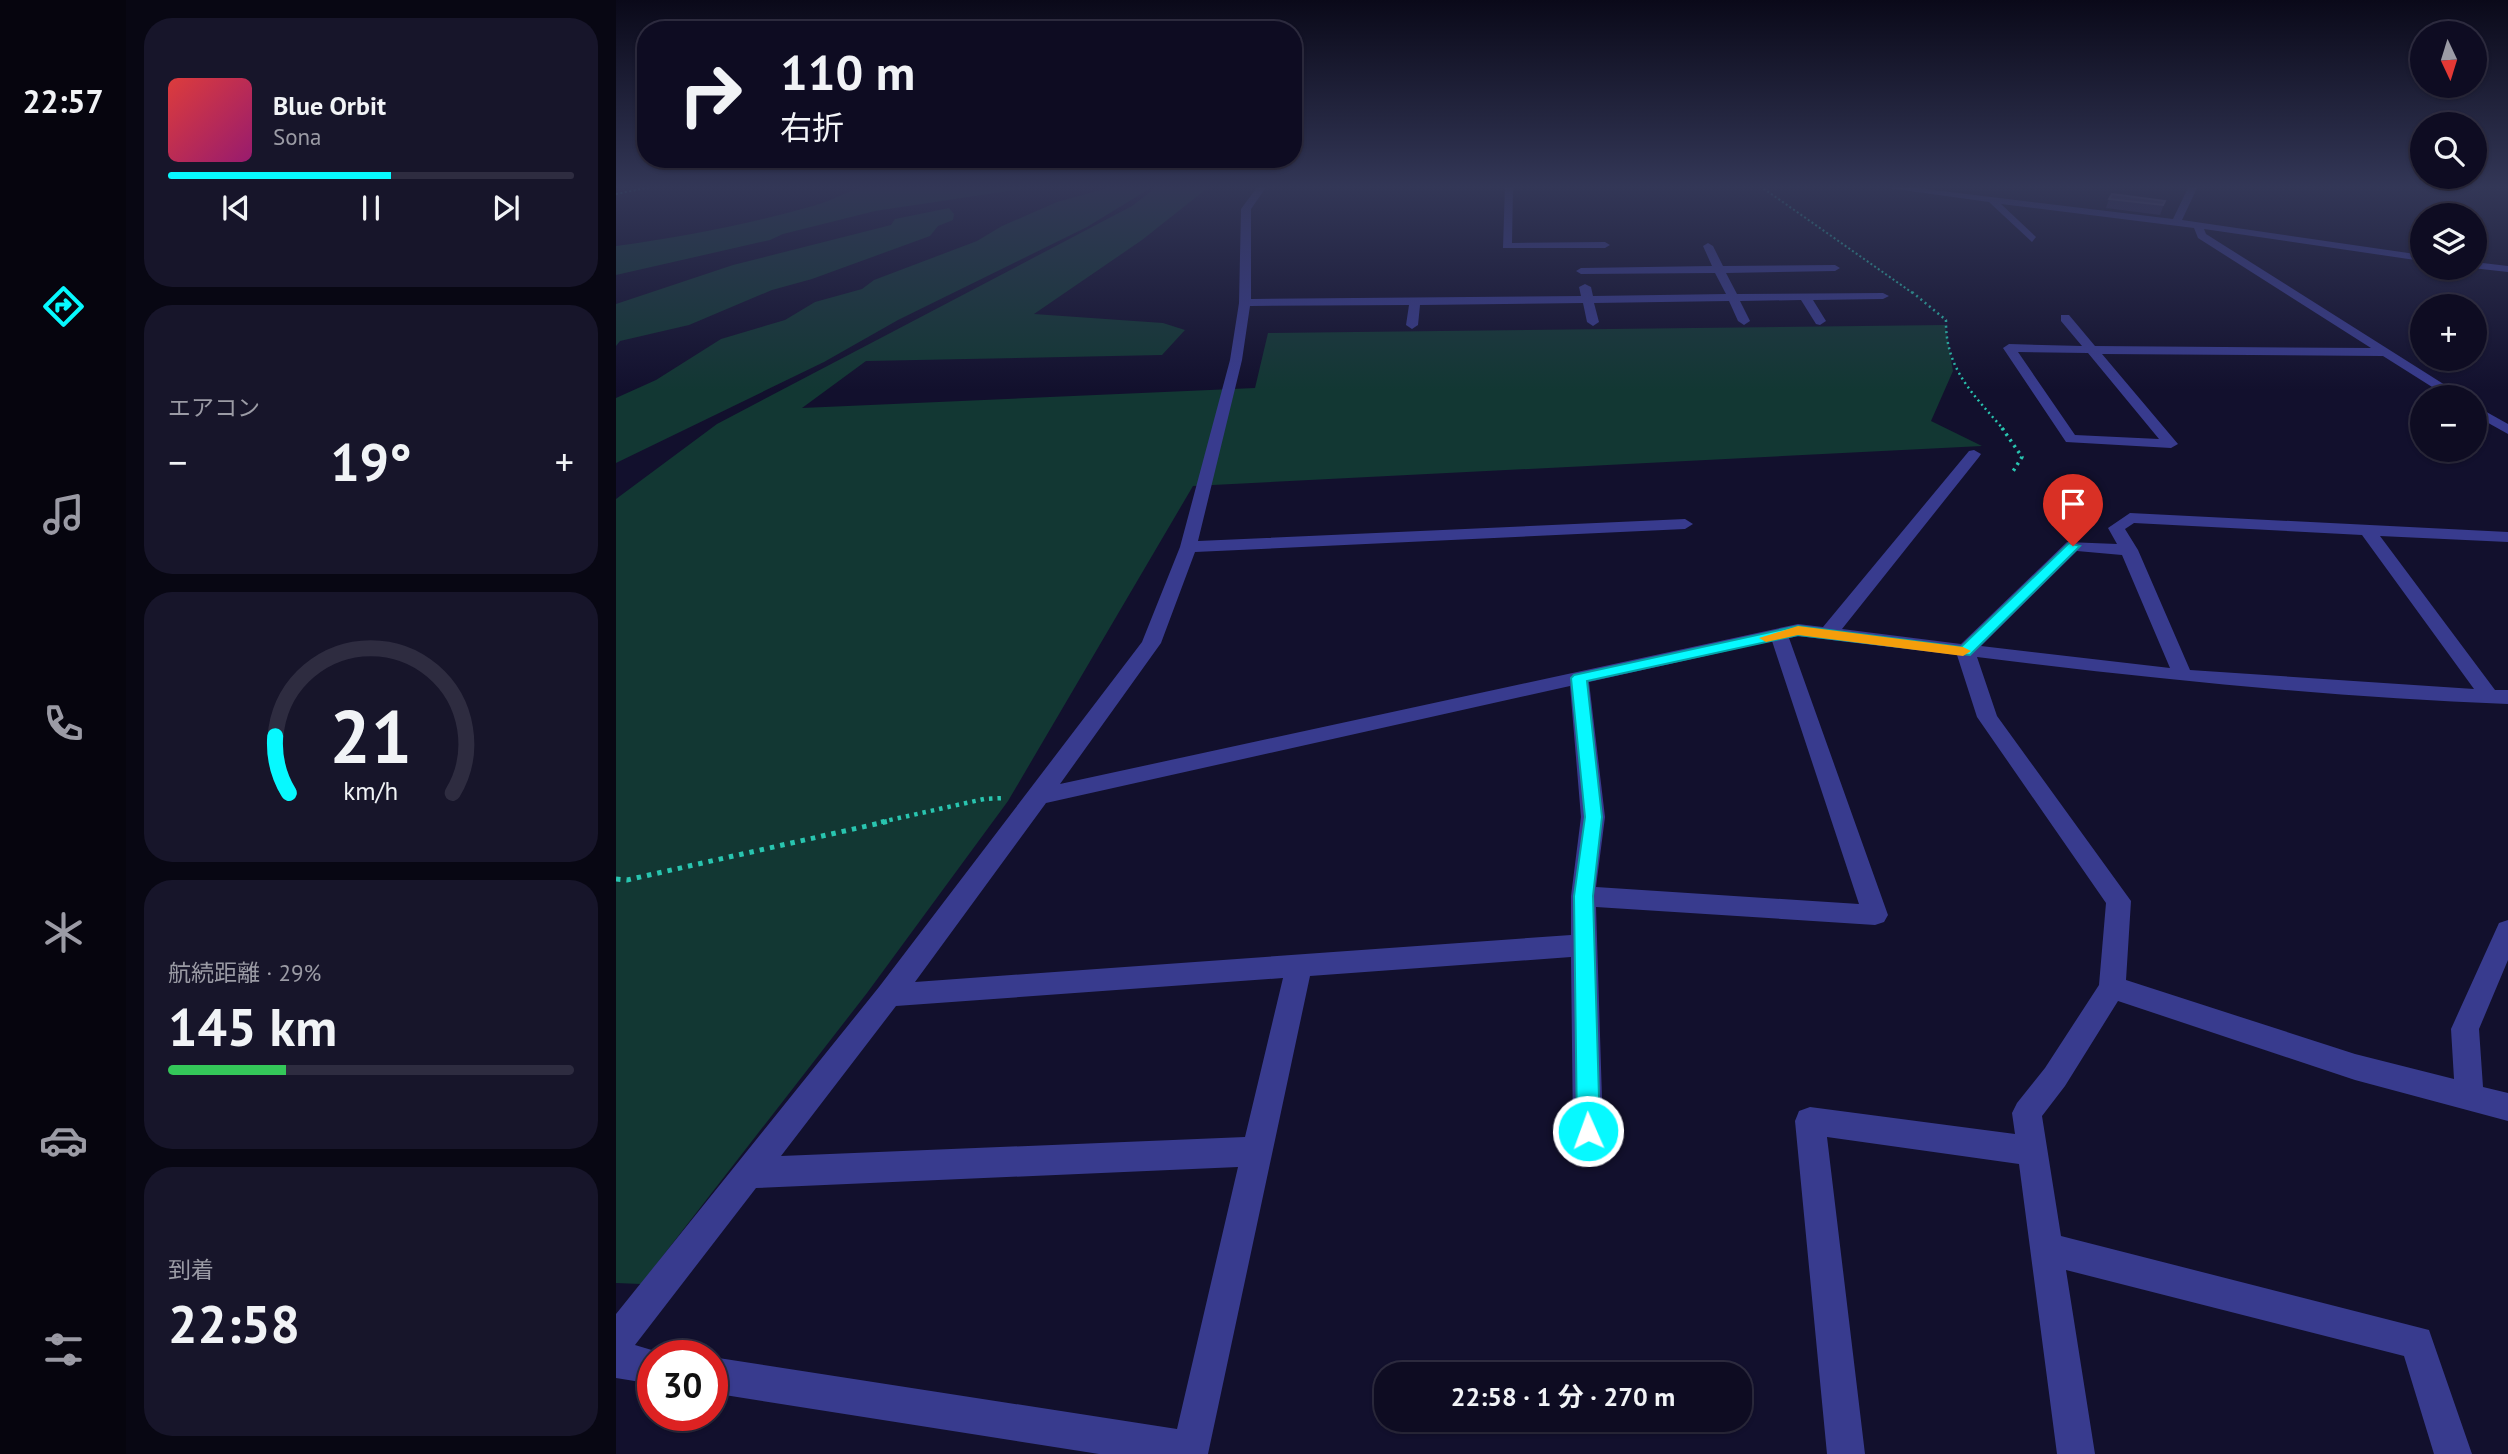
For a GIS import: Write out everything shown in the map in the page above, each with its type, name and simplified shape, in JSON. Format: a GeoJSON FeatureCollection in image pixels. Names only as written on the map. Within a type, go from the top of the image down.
{"type":"FeatureCollection","features":[{"type":"Feature","properties":{"kind":"street"},"geometry":{"type":"LineString","coordinates":[[616,1342],[889,995],[1040,797],[1151,643],[1188,547],[1236,360],[1245,303],[1246,254]]}},
{"type":"Feature","properties":{"kind":"street"},"geometry":{"type":"LineString","coordinates":[[1577,254],[1593,322]]}},
{"type":"Feature","properties":{"kind":"street"},"geometry":{"type":"LineString","coordinates":[[1712,254],[1744,321]]}},
{"type":"Feature","properties":{"kind":"street"},"geometry":{"type":"LineString","coordinates":[[2230,254],[2438,385]]}},
{"type":"Feature","properties":{"kind":"street"},"geometry":{"type":"LineString","coordinates":[[2487,267],[2508,269]]}},
{"type":"Feature","properties":{"kind":"street"},"geometry":{"type":"LineString","coordinates":[[1581,271],[1835,268]]}},
{"type":"Feature","properties":{"kind":"street"},"geometry":{"type":"LineString","coordinates":[[1245,303],[1884,296]]}},
{"type":"Feature","properties":{"kind":"street"},"geometry":{"type":"LineString","coordinates":[[1805,297],[1820,321]]}},
{"type":"Feature","properties":{"kind":"street"},"geometry":{"type":"LineString","coordinates":[[1412,325],[1415,301]]}},
{"type":"Feature","properties":{"kind":"street"},"geometry":{"type":"LineString","coordinates":[[2065,317],[2094,350],[2171,444],[2071,439],[2009,348],[2094,350],[2386,352]]}},
{"type":"Feature","properties":{"kind":"street"},"geometry":{"type":"LineString","coordinates":[[2487,417],[2508,430]]}},
{"type":"Feature","properties":{"kind":"street"},"geometry":{"type":"LineString","coordinates":[[1828,634],[1974,454]]}},
{"type":"Feature","properties":{"kind":"street"},"geometry":{"type":"LineString","coordinates":[[2183,676],[2129,550],[2116,528],[2130,518],[2508,537]]}},
{"type":"Feature","properties":{"kind":"street"},"geometry":{"type":"LineString","coordinates":[[1188,547],[1685,524]]}},
{"type":"Feature","properties":{"kind":"street"},"geometry":{"type":"LineString","coordinates":[[2367,530],[2499,696]]}},
{"type":"Feature","properties":{"kind":"street"},"geometry":{"type":"LineString","coordinates":[[1965,652],[2073,546],[2129,550]]}},
{"type":"Feature","properties":{"kind":"street"},"geometry":{"type":"LineString","coordinates":[[1040,797],[1798,631],[2183,676],[2420,694],[2499,696]]}},
{"type":"Feature","properties":{"kind":"street"},"geometry":{"type":"LineString","coordinates":[[1583,896],[1875,915],[1779,635]]}},
{"type":"Feature","properties":{"kind":"street"},"geometry":{"type":"LineString","coordinates":[[1965,652],[1987,717],[2119,901],[2112,987],[2055,1077],[2027,1113],[2076,1454]]}},
{"type":"Feature","properties":{"kind":"street"},"geometry":{"type":"LineString","coordinates":[[1579,678],[1593,817],[1583,896],[1588,1131]]}},
{"type":"Feature","properties":{"kind":"street"},"geometry":{"type":"LineString","coordinates":[[2469,1097],[2465,1029],[2508,930]]}},
{"type":"Feature","properties":{"kind":"street"},"geometry":{"type":"LineString","coordinates":[[889,995],[1298,968],[1583,945]]}},
{"type":"Feature","properties":{"kind":"street"},"geometry":{"type":"LineString","coordinates":[[728,1378],[1191,1450],[1298,968]]}},
{"type":"Feature","properties":{"kind":"street"},"geometry":{"type":"LineString","coordinates":[[2112,987],[2355,1067],[2508,1107]]}},
{"type":"Feature","properties":{"kind":"street"},"geometry":{"type":"LineString","coordinates":[[1846,1454],[1810,1121],[2032,1151]]}},
{"type":"Feature","properties":{"kind":"street"},"geometry":{"type":"LineString","coordinates":[[748,1173],[1258,1151]]}},
{"type":"Feature","properties":{"kind":"street"},"geometry":{"type":"LineString","coordinates":[[2046,1250],[2417,1342],[2453,1454]]}},
{"type":"Feature","properties":{"kind":"street"},"geometry":{"type":"LineString","coordinates":[[616,1360],[637,1363]]}},
{"type":"Feature","properties":{"kind":"path"},"geometry":{"type":"LineString","coordinates":[[1859,254],[1894,278],[1945,320],[1947,349],[1957,370],[2012,437],[2022,457],[2012,472]]}},
{"type":"Feature","properties":{"kind":"path"},"geometry":{"type":"LineString","coordinates":[[616,879],[627,880],[984,799],[1040,797]]}},
{"type":"Feature","properties":{"kind":"green space"},"geometry":{"type":"Polygon","coordinates":[[[616,254],[709,254],[616,275],[616,254]]]}},
{"type":"Feature","properties":{"kind":"green space"},"geometry":{"type":"Polygon","coordinates":[[[777,254],[881,254],[812,279],[772,290],[689,325],[620,341],[616,346],[616,304],[733,265],[777,254]]]}},
{"type":"Feature","properties":{"kind":"green space"},"geometry":{"type":"Polygon","coordinates":[[[943,254],[1032,254],[898,320],[824,362],[616,463],[616,398],[656,380],[721,339],[785,320],[815,302],[862,289],[874,280],[943,254]]]}},
{"type":"Feature","properties":{"kind":"green space"},"geometry":{"type":"Polygon","coordinates":[[[1041,254],[1122,254],[1034,314],[1163,323],[1185,330],[1162,355],[866,361],[802,408],[1255,388],[1268,333],[1945,325],[1953,371],[1931,421],[1982,446],[1193,486],[1008,801],[867,993],[641,1284],[616,1283],[616,499],[717,424],[1041,254]]]}},
{"type":"Feature","properties":{"kind":"slow traffic"},"geometry":{"type":"LineString","coordinates":[[1766,638],[1798,631],[1963,651]]}},
{"type":"Feature","properties":{"kind":"route"},"geometry":{"type":"LineString","coordinates":[[1588,1131],[1583,896],[1593,817],[1579,678],[1798,631],[1965,652],[2073,546]]}}]}
